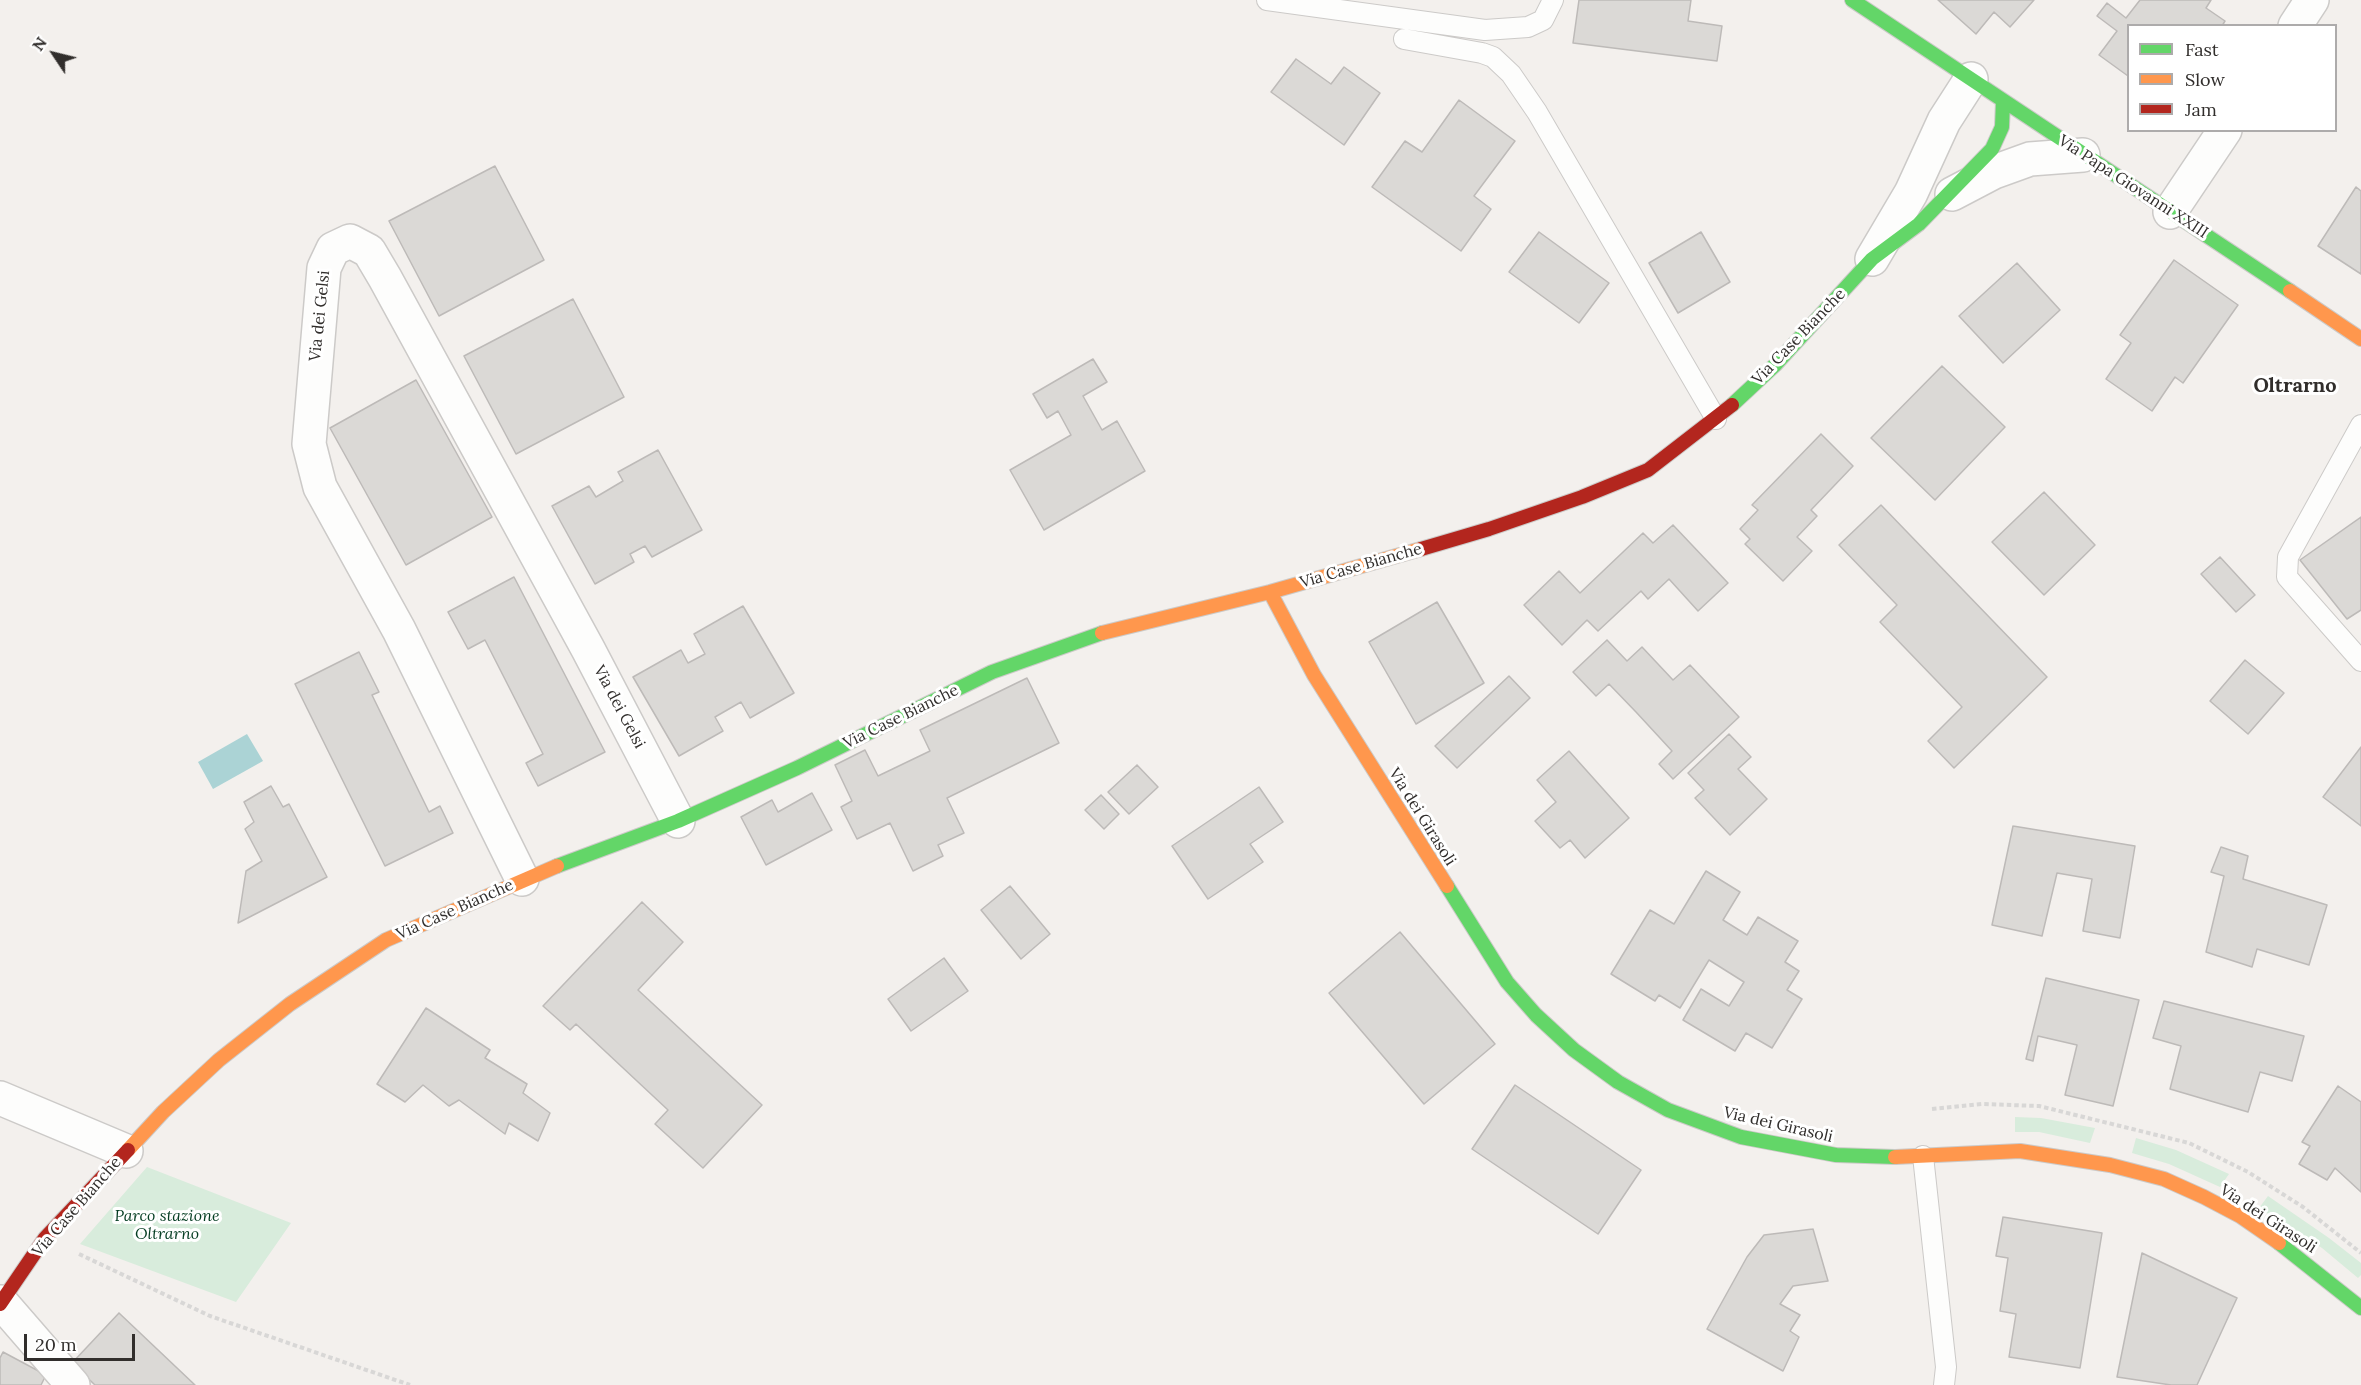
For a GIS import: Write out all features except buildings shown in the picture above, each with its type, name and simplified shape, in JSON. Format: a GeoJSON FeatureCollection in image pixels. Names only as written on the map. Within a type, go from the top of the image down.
{"type":"FeatureCollection","features":[{"type":"Feature","properties":{"kind":"street","name":"Via Papa Giovanni XXIII"},"geometry":{"type":"LineString","coordinates":[[1852,0],[2361,339]]}},
{"type":"Feature","properties":{"kind":"street","name":"Via Papa Giovanni XXIII"},"geometry":{"type":"LineString","coordinates":[[1879,0],[1904,34]]}},
{"type":"Feature","properties":{"kind":"street"},"geometry":{"type":"LineString","coordinates":[[2296,24],[2312,0]]}},
{"type":"Feature","properties":{"kind":"street","name":"Via Case Bianche"},"geometry":{"type":"LineString","coordinates":[[1872,259],[1911,193],[1944,121],[1971,79]]}},
{"type":"Feature","properties":{"kind":"street","name":"Via Case Bianche"},"geometry":{"type":"LineString","coordinates":[[1,1303],[45,1238],[126,1150],[219,1060],[290,1004],[386,940],[522,879],[678,821],[797,768],[992,672],[1100,634],[1270,592],[1489,530],[1582,497],[1648,470],[1716,419],[1775,364],[1872,259],[1919,224],[1950,195],[1992,149],[2002,127],[2003,101]]}},
{"type":"Feature","properties":{"kind":"street"},"geometry":{"type":"LineString","coordinates":[[2170,212],[2224,132]]}},
{"type":"Feature","properties":{"kind":"street","name":"Via Case Bianche"},"geometry":{"type":"LineString","coordinates":[[1950,195],[1994,172],[2030,159],[2083,155]]}},
{"type":"Feature","properties":{"kind":"street","name":"Via dei Gelsi"},"geometry":{"type":"LineString","coordinates":[[522,879],[399,630],[320,487],[309,444],[324,268],[333,249],[350,241],[369,251],[385,278],[588,649],[678,821]]}},
{"type":"Feature","properties":{"kind":"street","name":"Via dei Girasoli"},"geometry":{"type":"LineString","coordinates":[[1270,592],[1309,667],[1507,982],[1536,1015],[1597,1068],[1647,1099],[1741,1137],[1836,1155],[1923,1156],[2020,1151],[2110,1165],[2164,1179],[2240,1216],[2294,1253],[2361,1308]]}},
{"type":"Feature","properties":{"kind":"street"},"geometry":{"type":"LineString","coordinates":[[0,1098],[126,1150]]}},
{"type":"Feature","properties":{"kind":"street"},"geometry":{"type":"LineString","coordinates":[[1,1303],[73,1385]]}},
{"type":"Feature","properties":{"kind":"lane"},"geometry":{"type":"LineString","coordinates":[[1267,0],[1485,30],[1510,30],[1535,24],[1543,20],[1553,0]]}},
{"type":"Feature","properties":{"kind":"lane"},"geometry":{"type":"LineString","coordinates":[[1404,39],[1482,53],[1493,57],[1511,74],[1537,112],[1716,419]]}},
{"type":"Feature","properties":{"kind":"lane"},"geometry":{"type":"LineString","coordinates":[[2361,425],[2288,557],[2287,577],[2361,661]]}},
{"type":"Feature","properties":{"kind":"lane"},"geometry":{"type":"LineString","coordinates":[[1923,1156],[1946,1366],[1944,1385]]}},
{"type":"Feature","properties":{"kind":"path"},"geometry":{"type":"LineString","coordinates":[[45,1238],[210,1316],[410,1385]]}},
{"type":"Feature","properties":{"kind":"green space"},"geometry":{"type":"Polygon","coordinates":[[[2015,1117],[2041,1118],[2095,1128],[2090,1143],[2039,1132],[2015,1132],[2015,1117]]]}},
{"type":"Feature","properties":{"kind":"green space"},"geometry":{"type":"Polygon","coordinates":[[[2136,1138],[2176,1150],[2229,1174],[2220,1187],[2169,1164],[2132,1153],[2136,1138]]]}},
{"type":"Feature","properties":{"kind":"green space","name":"Parco stazione Oltrarno"},"geometry":{"type":"Polygon","coordinates":[[[147,1167],[291,1223],[236,1302],[80,1244],[147,1167]]]}},
{"type":"Feature","properties":{"kind":"green space"},"geometry":{"type":"Polygon","coordinates":[[[2268,1196],[2361,1263],[2361,1275],[2358,1278],[2322,1248],[2259,1208],[2268,1196]]]}},
{"type":"Feature","properties":{"kind":"water"},"geometry":{"type":"Polygon","coordinates":[[[247,734],[263,761],[213,789],[198,762],[247,734]]]}},
{"type":"Feature","properties":{"kind":"traffic: fast"},"geometry":{"type":"LineString","coordinates":[[1852,0],[2290,291]]}},
{"type":"Feature","properties":{"kind":"traffic: fast"},"geometry":{"type":"LineString","coordinates":[[1732,405],[1775,365],[1872,259],[1919,224],[1992,149],[2002,127],[2003,101]]}},
{"type":"Feature","properties":{"kind":"traffic: fast"},"geometry":{"type":"LineString","coordinates":[[557,866],[678,821],[797,768],[992,672],[1102,633]]}},
{"type":"Feature","properties":{"kind":"traffic: fast"},"geometry":{"type":"LineString","coordinates":[[1447,886],[1507,982],[1536,1015],[1574,1050],[1618,1082],[1668,1110],[1741,1137],[1836,1155],[1895,1157]]}},
{"type":"Feature","properties":{"kind":"traffic: fast"},"geometry":{"type":"LineString","coordinates":[[2279,1243],[2361,1308]]}},
{"type":"Feature","properties":{"kind":"traffic: slow"},"geometry":{"type":"LineString","coordinates":[[2290,291],[2361,339]]}},
{"type":"Feature","properties":{"kind":"traffic: slow"},"geometry":{"type":"LineString","coordinates":[[1102,633],[1270,592],[1421,549]]}},
{"type":"Feature","properties":{"kind":"traffic: slow"},"geometry":{"type":"LineString","coordinates":[[1270,592],[1314,675],[1447,886]]}},
{"type":"Feature","properties":{"kind":"traffic: slow"},"geometry":{"type":"LineString","coordinates":[[128,1150],[163,1112],[219,1060],[290,1004],[386,940],[557,866]]}},
{"type":"Feature","properties":{"kind":"traffic: slow"},"geometry":{"type":"LineString","coordinates":[[1895,1157],[2020,1151],[2110,1165],[2164,1179],[2204,1197],[2240,1216],[2279,1243]]}},
{"type":"Feature","properties":{"kind":"traffic: jam"},"geometry":{"type":"LineString","coordinates":[[1421,549],[1489,529],[1582,497],[1648,470],[1732,405]]}},
{"type":"Feature","properties":{"kind":"traffic: jam"},"geometry":{"type":"LineString","coordinates":[[0,1304],[45,1238],[128,1150]]}},
{"type":"Feature","properties":{"kind":"district","name":"Oltrarno"},"geometry":{"type":"Point","coordinates":[2295,386]}}]}
